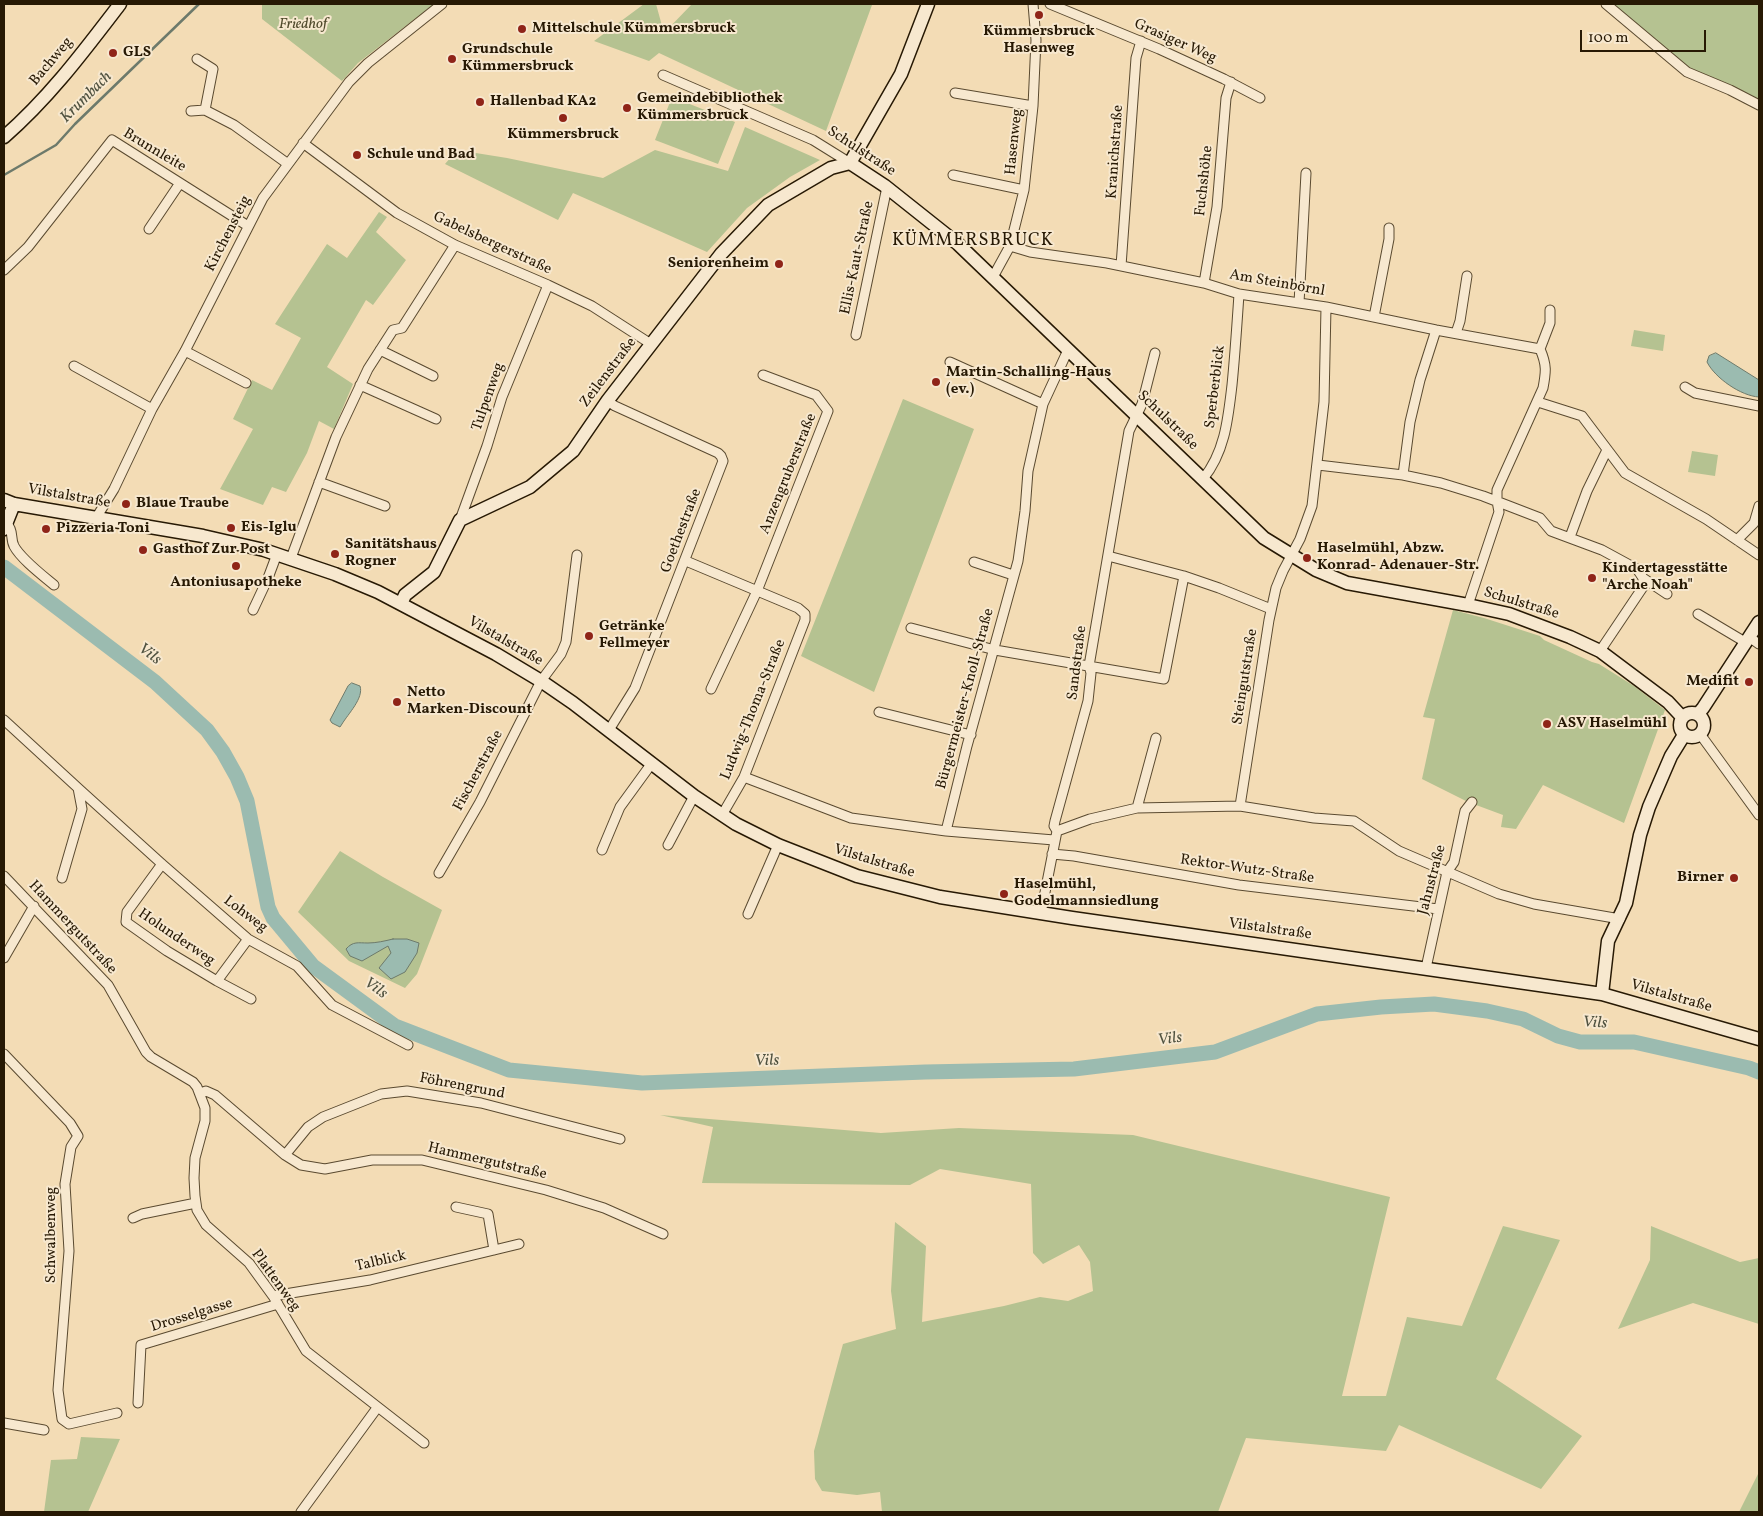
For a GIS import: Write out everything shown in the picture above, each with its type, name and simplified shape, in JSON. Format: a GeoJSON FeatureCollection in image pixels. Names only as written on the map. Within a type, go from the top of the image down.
{"type":"FeatureCollection","features":[{"type":"Feature","properties":{"kind":"street","name":"Bachweg"},"geometry":{"type":"LineString","coordinates":[[4,137],[45,97],[73,65],[120,4]]}},
{"type":"Feature","properties":{"kind":"street","name":"Kirchensteig"},"geometry":{"type":"LineString","coordinates":[[96,518],[114,489],[152,409],[185,351],[263,198],[349,82],[368,63],[442,4]]}},
{"type":"Feature","properties":{"kind":"street"},"geometry":{"type":"LineString","coordinates":[[850,163],[901,74],[928,4]]}},
{"type":"Feature","properties":{"kind":"street","name":"Hasenweg"},"geometry":{"type":"LineString","coordinates":[[993,277],[1010,246],[1024,190],[1036,40],[1033,4]]}},
{"type":"Feature","properties":{"kind":"street","name":"Grasiger Weg"},"geometry":{"type":"LineString","coordinates":[[1050,4],[1142,41],[1260,98]]}},
{"type":"Feature","properties":{"kind":"street"},"geometry":{"type":"LineString","coordinates":[[1606,4],[1682,69],[1759,105]]}},
{"type":"Feature","properties":{"kind":"street","name":"Kranichstraße"},"geometry":{"type":"LineString","coordinates":[[1121,266],[1136,58],[1142,41]]}},
{"type":"Feature","properties":{"kind":"street"},"geometry":{"type":"LineString","coordinates":[[198,59],[213,69],[205,110]]}},
{"type":"Feature","properties":{"kind":"street","name":"Schulstraße"},"geometry":{"type":"LineString","coordinates":[[663,76],[813,140],[887,187],[958,244],[1264,538],[1316,570],[1347,583],[1468,605],[1509,614],[1536,623],[1600,651],[1668,702],[1682,717]]}},
{"type":"Feature","properties":{"kind":"street","name":"Fuchshöhe"},"geometry":{"type":"LineString","coordinates":[[1204,283],[1217,207],[1226,98],[1230,82]]}},
{"type":"Feature","properties":{"kind":"street"},"geometry":{"type":"LineString","coordinates":[[955,92],[1032,106]]}},
{"type":"Feature","properties":{"kind":"street"},"geometry":{"type":"LineString","coordinates":[[191,111],[205,110],[234,125],[288,164]]}},
{"type":"Feature","properties":{"kind":"street","name":"Brunnleite"},"geometry":{"type":"LineString","coordinates":[[4,270],[28,247],[112,140],[248,226]]}},
{"type":"Feature","properties":{"kind":"street","name":"Gabelsbergerstraße"},"geometry":{"type":"LineString","coordinates":[[304,143],[396,213],[455,245],[592,306],[651,344]]}},
{"type":"Feature","properties":{"kind":"street","name":"Zeilenstraße"},"geometry":{"type":"LineString","coordinates":[[460,520],[530,487],[573,451],[607,401],[721,254],[768,205],[831,168],[850,163]]}},
{"type":"Feature","properties":{"kind":"street"},"geometry":{"type":"LineString","coordinates":[[1299,303],[1306,173]]}},
{"type":"Feature","properties":{"kind":"street"},"geometry":{"type":"LineString","coordinates":[[953,175],[1024,190]]}},
{"type":"Feature","properties":{"kind":"street"},"geometry":{"type":"LineString","coordinates":[[149,229],[180,183]]}},
{"type":"Feature","properties":{"kind":"street","name":"Ellis-Kaut-Straße"},"geometry":{"type":"LineString","coordinates":[[856,335],[887,187]]}},
{"type":"Feature","properties":{"kind":"street"},"geometry":{"type":"LineString","coordinates":[[1374,317],[1388,239],[1388,228]]}},
{"type":"Feature","properties":{"kind":"street"},"geometry":{"type":"LineString","coordinates":[[291,558],[336,437],[368,369],[392,330],[402,328],[455,245]]}},
{"type":"Feature","properties":{"kind":"street","name":"Am Steinbörnl"},"geometry":{"type":"LineString","coordinates":[[1010,246],[1030,252],[1121,266],[1204,283],[1239,294],[1326,307],[1540,349]]}},
{"type":"Feature","properties":{"kind":"street"},"geometry":{"type":"LineString","coordinates":[[1456,333],[1467,276]]}},
{"type":"Feature","properties":{"kind":"street","name":"Tulpenweg"},"geometry":{"type":"LineString","coordinates":[[460,520],[487,446],[502,397],[548,285]]}},
{"type":"Feature","properties":{"kind":"street","name":"Sperberblick"},"geometry":{"type":"LineString","coordinates":[[1203,479],[1212,468],[1223,443],[1235,358],[1239,294]]}},
{"type":"Feature","properties":{"kind":"street","name":"Steingutstraße"},"geometry":{"type":"LineString","coordinates":[[1240,806],[1271,609],[1279,579],[1300,540],[1312,506],[1324,402],[1326,307]]}},
{"type":"Feature","properties":{"kind":"street"},"geometry":{"type":"LineString","coordinates":[[1468,605],[1499,512],[1497,490],[1538,402],[1546,371],[1540,349],[1550,323],[1550,310]]}},
{"type":"Feature","properties":{"kind":"street"},"geometry":{"type":"LineString","coordinates":[[1403,475],[1410,422],[1420,380],[1436,330]]}},
{"type":"Feature","properties":{"kind":"street"},"geometry":{"type":"LineString","coordinates":[[380,350],[433,376]]}},
{"type":"Feature","properties":{"kind":"street","name":"Bürgermeister-Knoll-Straße"},"geometry":{"type":"LineString","coordinates":[[946,831],[1018,561],[1028,471],[1043,404],[1068,350]]}},
{"type":"Feature","properties":{"kind":"street"},"geometry":{"type":"LineString","coordinates":[[185,351],[246,383]]}},
{"type":"Feature","properties":{"kind":"street","name":"Sandstraße"},"geometry":{"type":"LineString","coordinates":[[1040,913],[1052,854],[1055,821],[1088,701],[1091,673],[1089,666],[1129,431],[1142,404],[1155,353]]}},
{"type":"Feature","properties":{"kind":"street"},"geometry":{"type":"LineString","coordinates":[[950,362],[1043,404]]}},
{"type":"Feature","properties":{"kind":"street"},"geometry":{"type":"LineString","coordinates":[[74,366],[152,409]]}},
{"type":"Feature","properties":{"kind":"street","name":"Anzengruberstraße"},"geometry":{"type":"LineString","coordinates":[[757,591],[828,411],[816,394],[763,375]]}},
{"type":"Feature","properties":{"kind":"street"},"geometry":{"type":"LineString","coordinates":[[360,385],[436,419]]}},
{"type":"Feature","properties":{"kind":"street"},"geometry":{"type":"LineString","coordinates":[[1685,387],[1695,393],[1759,406]]}},
{"type":"Feature","properties":{"kind":"street","name":"Goethestraße"},"geometry":{"type":"LineString","coordinates":[[607,401],[709,448],[721,456],[723,461],[636,688],[609,730]]}},
{"type":"Feature","properties":{"kind":"street"},"geometry":{"type":"LineString","coordinates":[[1538,402],[1582,416],[1625,473],[1706,518],[1759,555]]}},
{"type":"Feature","properties":{"kind":"street"},"geometry":{"type":"LineString","coordinates":[[1570,537],[1587,491],[1606,450]]}},
{"type":"Feature","properties":{"kind":"street"},"geometry":{"type":"LineString","coordinates":[[1318,465],[1403,475],[1441,483],[1497,501],[1540,518],[1551,530],[1602,550],[1637,569],[1643,578],[1667,594]]}},
{"type":"Feature","properties":{"kind":"street"},"geometry":{"type":"LineString","coordinates":[[319,482],[385,506]]}},
{"type":"Feature","properties":{"kind":"street"},"geometry":{"type":"LineString","coordinates":[[9,502],[5,526],[11,528],[14,546],[33,567],[54,585]]}},
{"type":"Feature","properties":{"kind":"street","name":"Vilstalstraße"},"geometry":{"type":"LineString","coordinates":[[9,502],[203,536],[291,558],[335,574],[401,604],[496,654],[541,681],[609,730],[694,796],[753,834],[857,876],[940,897],[1040,913],[1602,994],[1759,1039]]}},
{"type":"Feature","properties":{"kind":"street"},"geometry":{"type":"LineString","coordinates":[[1737,540],[1754,523],[1759,506]]}},
{"type":"Feature","properties":{"kind":"street"},"geometry":{"type":"LineString","coordinates":[[401,604],[405,595],[434,572],[460,520]]}},
{"type":"Feature","properties":{"kind":"street"},"geometry":{"type":"LineString","coordinates":[[253,610],[277,554]]}},
{"type":"Feature","properties":{"kind":"street","name":"Fischerstraße"},"geometry":{"type":"LineString","coordinates":[[439,873],[480,802],[541,681],[561,654],[566,642],[577,555]]}},
{"type":"Feature","properties":{"kind":"street"},"geometry":{"type":"LineString","coordinates":[[1108,556],[1184,576],[1271,609]]}},
{"type":"Feature","properties":{"kind":"street"},"geometry":{"type":"LineString","coordinates":[[686,561],[757,591],[711,688]]}},
{"type":"Feature","properties":{"kind":"street"},"geometry":{"type":"LineString","coordinates":[[974,562],[1013,575]]}},
{"type":"Feature","properties":{"kind":"street"},"geometry":{"type":"LineString","coordinates":[[911,628],[994,650],[1164,679],[1184,576]]}},
{"type":"Feature","properties":{"kind":"street"},"geometry":{"type":"LineString","coordinates":[[1600,651],[1643,587],[1643,578]]}},
{"type":"Feature","properties":{"kind":"street","name":"Ludwig-Thoma-Straße"},"geometry":{"type":"LineString","coordinates":[[722,815],[744,777],[805,620],[805,614],[798,608],[757,591]]}},
{"type":"Feature","properties":{"kind":"street"},"geometry":{"type":"LineString","coordinates":[[1698,614],[1751,641]]}},
{"type":"Feature","properties":{"kind":"street"},"geometry":{"type":"LineString","coordinates":[[1698,714],[1751,641],[1759,622]]}},
{"type":"Feature","properties":{"kind":"street"},"geometry":{"type":"LineString","coordinates":[[879,712],[971,735]]}},
{"type":"Feature","properties":{"kind":"street"},"geometry":{"type":"LineString","coordinates":[[1690,713],[1698,714],[1704,724],[1700,734],[1694,737],[1684,735],[1679,724],[1682,717],[1690,713]]}},
{"type":"Feature","properties":{"kind":"street","name":"Lohweg"},"geometry":{"type":"LineString","coordinates":[[4,720],[162,864],[248,939],[297,966],[332,1005],[408,1044]]}},
{"type":"Feature","properties":{"kind":"street"},"geometry":{"type":"LineString","coordinates":[[1700,734],[1759,815]]}},
{"type":"Feature","properties":{"kind":"street"},"geometry":{"type":"LineString","coordinates":[[1602,994],[1608,941],[1626,903],[1640,835],[1649,807],[1672,756],[1684,735]]}},
{"type":"Feature","properties":{"kind":"street"},"geometry":{"type":"LineString","coordinates":[[1137,808],[1156,738]]}},
{"type":"Feature","properties":{"kind":"street"},"geometry":{"type":"LineString","coordinates":[[602,850],[620,807],[652,764]]}},
{"type":"Feature","properties":{"kind":"street"},"geometry":{"type":"LineString","coordinates":[[744,777],[851,818],[946,831],[1055,835],[1090,819],[1137,808],[1240,806],[1314,818],[1354,821],[1399,851],[1508,897],[1534,904],[1620,919]]}},
{"type":"Feature","properties":{"kind":"street"},"geometry":{"type":"LineString","coordinates":[[62,878],[82,809],[78,788]]}},
{"type":"Feature","properties":{"kind":"street"},"geometry":{"type":"LineString","coordinates":[[668,845],[694,796]]}},
{"type":"Feature","properties":{"kind":"street","name":"Jahnstraße"},"geometry":{"type":"LineString","coordinates":[[1426,968],[1447,872],[1454,862],[1465,812],[1472,802]]}},
{"type":"Feature","properties":{"kind":"street"},"geometry":{"type":"LineString","coordinates":[[748,914],[778,845]]}},
{"type":"Feature","properties":{"kind":"street","name":"Rektor-Wutz-Straße"},"geometry":{"type":"LineString","coordinates":[[1052,854],[1074,856],[1239,885],[1438,909]]}},
{"type":"Feature","properties":{"kind":"street","name":"Holunderweg"},"geometry":{"type":"LineString","coordinates":[[162,864],[127,912],[126,922],[167,951],[250,999]]}},
{"type":"Feature","properties":{"kind":"street","name":"Hammergutstraße"},"geometry":{"type":"LineString","coordinates":[[4,876],[108,985],[146,1052],[151,1057],[189,1079],[200,1092],[206,1091],[215,1096],[285,1155],[301,1165],[325,1169],[372,1160],[422,1160],[546,1190],[604,1208],[664,1234]]}},
{"type":"Feature","properties":{"kind":"street"},"geometry":{"type":"LineString","coordinates":[[4,958],[34,906]]}},
{"type":"Feature","properties":{"kind":"street","name":"Holunderweg"},"geometry":{"type":"LineString","coordinates":[[217,981],[248,939]]}},
{"type":"Feature","properties":{"kind":"street","name":"Schwalbenweg"},"geometry":{"type":"LineString","coordinates":[[4,1054],[70,1123],[78,1136],[71,1147],[65,1184],[69,1251],[58,1390],[62,1419],[68,1424],[117,1413]]}},
{"type":"Feature","properties":{"kind":"street","name":"Föhrengrund"},"geometry":{"type":"LineString","coordinates":[[285,1155],[308,1127],[323,1117],[381,1094],[407,1091],[481,1103],[620,1139]]}},
{"type":"Feature","properties":{"kind":"street","name":"Plattenweg"},"geometry":{"type":"LineString","coordinates":[[200,1092],[205,1108],[205,1121],[195,1158],[194,1178],[196,1203],[200,1217],[206,1225],[249,1263],[276,1300],[306,1351],[424,1443]]}},
{"type":"Feature","properties":{"kind":"street"},"geometry":{"type":"LineString","coordinates":[[133,1218],[142,1214],[196,1203]]}},
{"type":"Feature","properties":{"kind":"street"},"geometry":{"type":"LineString","coordinates":[[456,1207],[488,1214],[494,1250]]}},
{"type":"Feature","properties":{"kind":"street","name":"Talblick"},"geometry":{"type":"LineString","coordinates":[[276,1300],[370,1280],[519,1244]]}},
{"type":"Feature","properties":{"kind":"street","name":"Drosselgasse"},"geometry":{"type":"LineString","coordinates":[[138,1403],[141,1345],[276,1300]]}},
{"type":"Feature","properties":{"kind":"street"},"geometry":{"type":"LineString","coordinates":[[301,1512],[377,1408]]}},
{"type":"Feature","properties":{"kind":"street"},"geometry":{"type":"LineString","coordinates":[[4,1423],[44,1430]]}},
{"type":"Feature","properties":{"kind":"green space","name":"Friedhof"},"geometry":{"type":"Polygon","coordinates":[[[262,4],[434,4],[358,63],[342,81],[262,19],[262,4]]]}},
{"type":"Feature","properties":{"kind":"green space"},"geometry":{"type":"Polygon","coordinates":[[[644,4],[656,4],[664,33],[692,4],[872,5],[826,131],[659,53],[649,61],[594,41],[644,4]]]}},
{"type":"Feature","properties":{"kind":"green space"},"geometry":{"type":"Polygon","coordinates":[[[1611,4],[1759,4],[1759,101],[1695,72],[1643,32],[1611,4]]]}},
{"type":"Feature","properties":{"kind":"green space"},"geometry":{"type":"Polygon","coordinates":[[[672,97],[735,122],[718,164],[655,140],[672,97]]]}},
{"type":"Feature","properties":{"kind":"green space"},"geometry":{"type":"Polygon","coordinates":[[[745,127],[820,160],[790,177],[747,208],[707,252],[573,193],[558,220],[445,164],[457,150],[507,158],[603,178],[655,150],[728,171],[745,127]]]}},
{"type":"Feature","properties":{"kind":"green space"},"geometry":{"type":"Polygon","coordinates":[[[379,212],[387,217],[376,232],[406,260],[373,305],[366,300],[327,367],[353,384],[334,429],[319,421],[307,453],[286,492],[272,487],[263,505],[220,489],[253,429],[233,419],[252,380],[272,390],[301,338],[275,324],[327,244],[347,258],[379,212]]]}},
{"type":"Feature","properties":{"kind":"green space"},"geometry":{"type":"Polygon","coordinates":[[[1634,330],[1665,335],[1663,351],[1631,346],[1634,330]]]}},
{"type":"Feature","properties":{"kind":"green space"},"geometry":{"type":"Polygon","coordinates":[[[903,399],[974,429],[874,692],[801,656],[903,399]]]}},
{"type":"Feature","properties":{"kind":"green space"},"geometry":{"type":"Polygon","coordinates":[[[1692,451],[1718,455],[1715,476],[1688,472],[1692,451]]]}},
{"type":"Feature","properties":{"kind":"green space","name":"ASV Haselmühl"},"geometry":{"type":"Polygon","coordinates":[[[1453,610],[1540,636],[1544,640],[1599,664],[1634,686],[1665,710],[1624,823],[1543,785],[1516,829],[1501,827],[1503,815],[1468,802],[1422,779],[1435,719],[1423,717],[1453,610]]]}},
{"type":"Feature","properties":{"kind":"green space"},"geometry":{"type":"Polygon","coordinates":[[[340,851],[442,910],[417,974],[405,988],[349,961],[298,912],[340,851]]]}},
{"type":"Feature","properties":{"kind":"green space"},"geometry":{"type":"Polygon","coordinates":[[[660,1115],[881,1133],[959,1128],[1133,1135],[1390,1197],[1342,1396],[1386,1396],[1407,1317],[1462,1326],[1503,1226],[1560,1240],[1496,1379],[1582,1436],[1541,1489],[1399,1425],[1386,1451],[1246,1438],[1218,1512],[882,1512],[880,1492],[857,1495],[822,1491],[815,1479],[814,1451],[843,1344],[896,1329],[891,1291],[895,1222],[926,1246],[922,1322],[1040,1297],[1068,1301],[1093,1291],[1090,1262],[1079,1245],[1043,1264],[1033,1253],[1031,1184],[940,1169],[910,1185],[702,1183],[713,1127],[660,1115]]]}},
{"type":"Feature","properties":{"kind":"green space"},"geometry":{"type":"Polygon","coordinates":[[[1651,1226],[1740,1262],[1759,1258],[1759,1324],[1693,1303],[1618,1329],[1650,1260],[1651,1226]]]}},
{"type":"Feature","properties":{"kind":"green space"},"geometry":{"type":"Polygon","coordinates":[[[81,1437],[120,1439],[88,1512],[44,1512],[51,1460],[77,1459],[81,1437]]]}},
{"type":"Feature","properties":{"kind":"green space"},"geometry":{"type":"Polygon","coordinates":[[[1759,1472],[1759,1512],[1739,1512],[1759,1472]]]}},
{"type":"Feature","properties":{"kind":"water"},"geometry":{"type":"Polygon","coordinates":[[[1716,353],[1759,380],[1759,397],[1737,390],[1716,374],[1707,362],[1709,356],[1716,353]]]}},
{"type":"Feature","properties":{"kind":"water"},"geometry":{"type":"Polygon","coordinates":[[[352,683],[360,686],[360,696],[340,727],[330,720],[348,686],[352,683]]]}},
{"type":"Feature","properties":{"kind":"water"},"geometry":{"type":"Polygon","coordinates":[[[393,939],[407,939],[419,943],[417,953],[405,972],[391,979],[379,968],[391,953],[388,946],[362,961],[350,956],[346,949],[356,943],[374,943],[393,939]]]}},
{"type":"Feature","properties":{"kind":"waterway","name":"Krumbach"},"geometry":{"type":"LineString","coordinates":[[4,175],[56,145],[75,124],[199,4]]}},
{"type":"Feature","properties":{"kind":"waterway","name":"Vils"},"geometry":{"type":"LineString","coordinates":[[4,567],[155,682],[207,730],[223,752],[237,777],[247,801],[268,907],[273,918],[313,966],[395,1026],[509,1070],[642,1083],[925,1072],[1074,1069],[1215,1052],[1317,1014],[1381,1007],[1434,1004],[1487,1011],[1523,1019],[1558,1036],[1580,1042],[1634,1042],[1749,1068],[1759,1072]]}},
{"type":"Feature","properties":{"kind":"place","name":"Kümmersbruck Hasenweg"},"geometry":{"type":"Point","coordinates":[1039,15]}},
{"type":"Feature","properties":{"kind":"place","name":"Mittelschule Kümmersbruck"},"geometry":{"type":"Point","coordinates":[522,29]}},
{"type":"Feature","properties":{"kind":"place","name":"GLS"},"geometry":{"type":"Point","coordinates":[113,53]}},
{"type":"Feature","properties":{"kind":"place","name":"Grundschule Kümmersbruck"},"geometry":{"type":"Point","coordinates":[452,59]}},
{"type":"Feature","properties":{"kind":"place","name":"Hallenbad KA2"},"geometry":{"type":"Point","coordinates":[480,102]}},
{"type":"Feature","properties":{"kind":"place","name":"Gemeindebibliothek Kümmersbruck"},"geometry":{"type":"Point","coordinates":[627,108]}},
{"type":"Feature","properties":{"kind":"place","name":"Kümmersbruck"},"geometry":{"type":"Point","coordinates":[563,118]}},
{"type":"Feature","properties":{"kind":"place","name":"Schule und Bad"},"geometry":{"type":"Point","coordinates":[357,155]}},
{"type":"Feature","properties":{"kind":"place","name":"Seniorenheim"},"geometry":{"type":"Point","coordinates":[779,264]}},
{"type":"Feature","properties":{"kind":"place","name":"Martin-Schalling-Haus (ev.)"},"geometry":{"type":"Point","coordinates":[936,382]}},
{"type":"Feature","properties":{"kind":"place","name":"Blaue Traube"},"geometry":{"type":"Point","coordinates":[126,504]}},
{"type":"Feature","properties":{"kind":"place","name":"Eis-Iglu"},"geometry":{"type":"Point","coordinates":[231,528]}},
{"type":"Feature","properties":{"kind":"place","name":"Pizzeria Toni"},"geometry":{"type":"Point","coordinates":[46,529]}},
{"type":"Feature","properties":{"kind":"place","name":"Gasthof Zur Post"},"geometry":{"type":"Point","coordinates":[143,550]}},
{"type":"Feature","properties":{"kind":"place","name":"Sanitätshaus Rogner"},"geometry":{"type":"Point","coordinates":[335,554]}},
{"type":"Feature","properties":{"kind":"place","name":"Haselmühl, Abzw. Konrad- Adenauer-Str."},"geometry":{"type":"Point","coordinates":[1307,558]}},
{"type":"Feature","properties":{"kind":"place","name":"Antoniusapotheke"},"geometry":{"type":"Point","coordinates":[236,566]}},
{"type":"Feature","properties":{"kind":"place","name":"Kindertagesstätte \"Arche Noah\""},"geometry":{"type":"Point","coordinates":[1592,578]}},
{"type":"Feature","properties":{"kind":"place","name":"Getränke Fellmeyer"},"geometry":{"type":"Point","coordinates":[589,636]}},
{"type":"Feature","properties":{"kind":"place","name":"Medifit"},"geometry":{"type":"Point","coordinates":[1749,682]}},
{"type":"Feature","properties":{"kind":"place","name":"Netto Marken-Discount"},"geometry":{"type":"Point","coordinates":[397,702]}},
{"type":"Feature","properties":{"kind":"place","name":"ASV Haselmühl"},"geometry":{"type":"Point","coordinates":[1547,724]}},
{"type":"Feature","properties":{"kind":"place","name":"Birner"},"geometry":{"type":"Point","coordinates":[1734,878]}},
{"type":"Feature","properties":{"kind":"place","name":"Haselmühl, Godelmannsiedlung"},"geometry":{"type":"Point","coordinates":[1004,894]}},
{"type":"Feature","properties":{"kind":"district","name":"KÜMMERSBRUCK"},"geometry":{"type":"Point","coordinates":[973,242]}}]}
